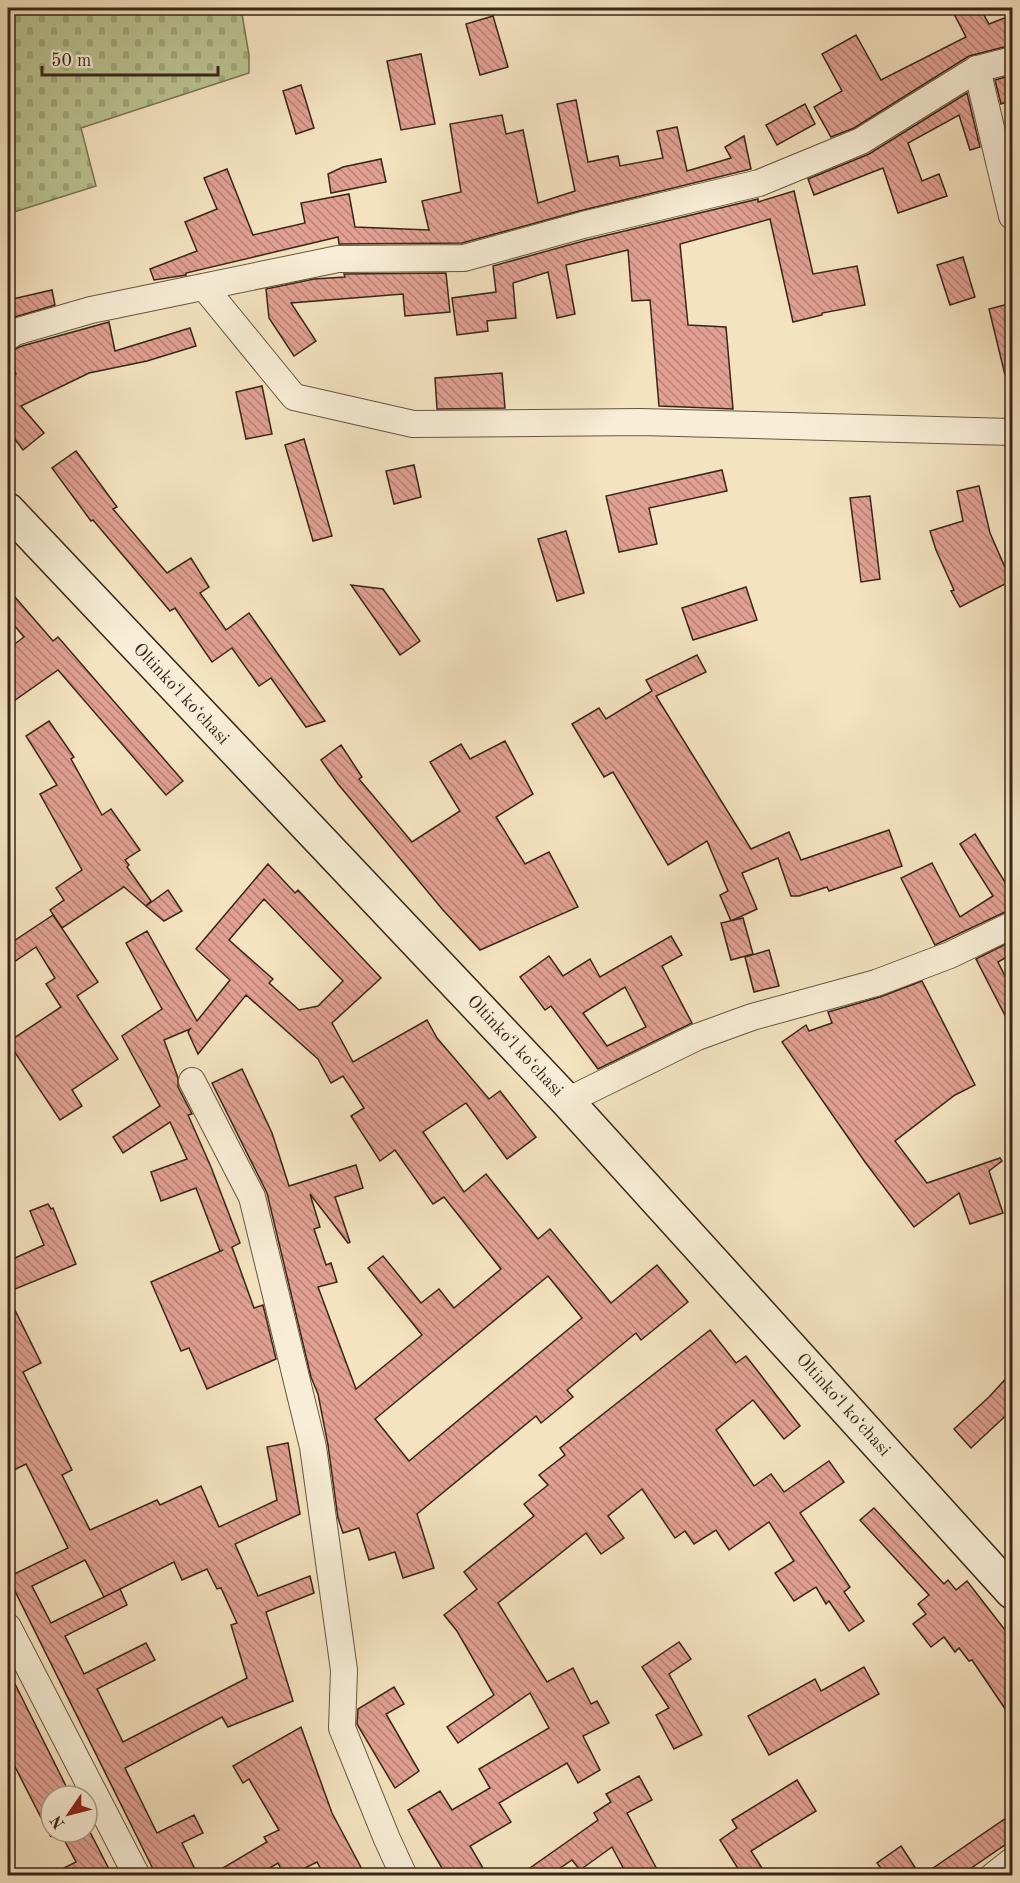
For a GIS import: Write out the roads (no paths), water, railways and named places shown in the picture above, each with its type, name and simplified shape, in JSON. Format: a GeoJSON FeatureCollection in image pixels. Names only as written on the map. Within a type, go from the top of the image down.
{"type":"FeatureCollection","features":[{"type":"Feature","properties":{"kind":"main road","name":"Oltinkoʻl koʻchasi"},"geometry":{"type":"LineString","coordinates":[[8,510],[567,1101],[1012,1592]]}},
{"type":"Feature","properties":{"kind":"street"},"geometry":{"type":"LineString","coordinates":[[8,337],[15,332],[91,310],[338,258],[464,258],[583,225],[759,183],[861,141],[977,69],[1012,60]]}},
{"type":"Feature","properties":{"kind":"street"},"geometry":{"type":"LineString","coordinates":[[977,69],[1012,216]]}},
{"type":"Feature","properties":{"kind":"street"},"geometry":{"type":"LineString","coordinates":[[204,287],[294,398],[413,424],[641,422],[1012,432]]}},
{"type":"Feature","properties":{"kind":"street"},"geometry":{"type":"LineString","coordinates":[[567,1101],[697,1037],[752,1017],[876,983],[950,955],[1012,925]]}},
{"type":"Feature","properties":{"kind":"street"},"geometry":{"type":"LineString","coordinates":[[192,1081],[252,1197],[313,1447],[344,1670],[342,1728],[404,1875]]}},
{"type":"Feature","properties":{"kind":"street"},"geometry":{"type":"LineString","coordinates":[[8,1627],[137,1875]]}},
{"type":"Feature","properties":{"kind":"street"},"geometry":{"type":"LineString","coordinates":[[993,1875],[1012,1861]]}}]}
